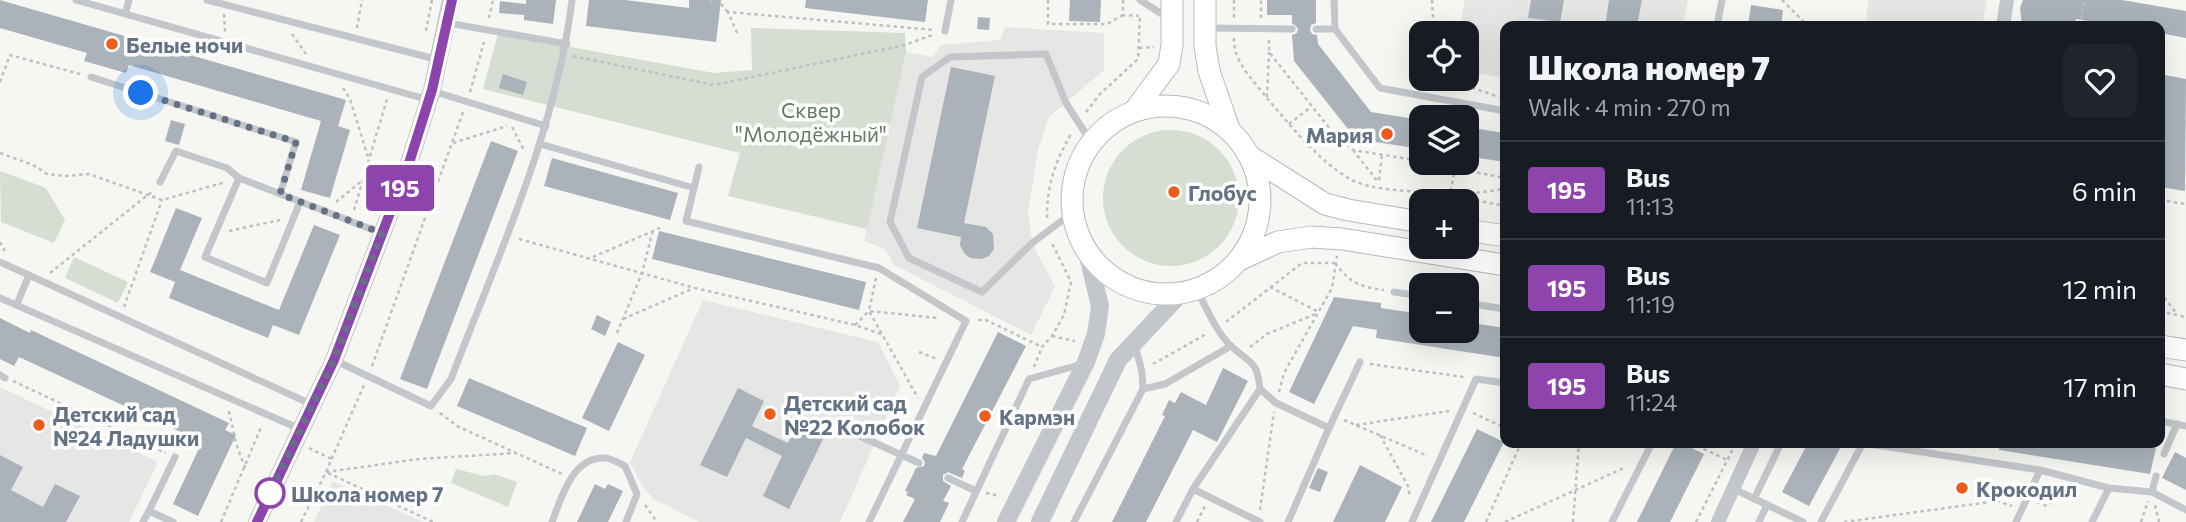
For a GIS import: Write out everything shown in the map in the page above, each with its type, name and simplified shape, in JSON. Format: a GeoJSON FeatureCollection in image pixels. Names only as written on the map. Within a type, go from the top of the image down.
{"type":"FeatureCollection","features":[{"type":"Feature","properties":{"kind":"main road"},"geometry":{"type":"LineString","coordinates":[[1205,0],[1209,71],[1230,129],[1251,156],[1325,204],[1409,220]]}},
{"type":"Feature","properties":{"kind":"main road"},"geometry":{"type":"LineString","coordinates":[[1135,110],[1169,64],[1172,10]]}},
{"type":"Feature","properties":{"kind":"main road"},"geometry":{"type":"LineString","coordinates":[[1230,129],[1201,111],[1168,105],[1135,110],[1110,123],[1091,142],[1078,164],[1072,188],[1072,213],[1087,252],[1112,278],[1144,292],[1188,292],[1220,278],[1239,261],[1278,242],[1311,237],[1342,239],[1500,264]]}},
{"type":"Feature","properties":{"kind":"main road"},"geometry":{"type":"LineString","coordinates":[[1239,261],[1257,228],[1261,192],[1251,156]]}},
{"type":"Feature","properties":{"kind":"main road"},"geometry":{"type":"LineString","coordinates":[[1479,232],[1500,235]]}},
{"type":"Feature","properties":{"kind":"main road"},"geometry":{"type":"LineString","coordinates":[[2165,346],[2186,350]]}},
{"type":"Feature","properties":{"kind":"main road"},"geometry":{"type":"LineString","coordinates":[[2165,375],[2186,379]]}},
{"type":"Feature","properties":{"kind":"street"},"geometry":{"type":"LineString","coordinates":[[257,522],[334,360],[409,163],[431,95],[431,58],[448,23],[452,0]]}},
{"type":"Feature","properties":{"kind":"street"},"geometry":{"type":"LineString","coordinates":[[2004,21],[2007,0]]}},
{"type":"Feature","properties":{"kind":"street"},"geometry":{"type":"LineString","coordinates":[[1006,522],[1086,362],[1096,334],[1100,306],[1087,252]]}},
{"type":"Feature","properties":{"kind":"street"},"geometry":{"type":"LineString","coordinates":[[1040,522],[1118,360],[1188,292]]}},
{"type":"Feature","properties":{"kind":"street"},"geometry":{"type":"LineString","coordinates":[[1723,518],[1752,448]]}},
{"type":"Feature","properties":{"kind":"lane"},"geometry":{"type":"LineString","coordinates":[[76,0],[389,89],[467,101],[545,126]]}},
{"type":"Feature","properties":{"kind":"lane"},"geometry":{"type":"LineString","coordinates":[[125,14],[129,0]]}},
{"type":"Feature","properties":{"kind":"lane"},"geometry":{"type":"LineString","coordinates":[[207,0],[431,58]]}},
{"type":"Feature","properties":{"kind":"lane"},"geometry":{"type":"LineString","coordinates":[[334,360],[431,406],[451,379],[540,144],[567,44],[572,0]]}},
{"type":"Feature","properties":{"kind":"lane"},"geometry":{"type":"LineString","coordinates":[[945,31],[951,0]]}},
{"type":"Feature","properties":{"kind":"lane"},"geometry":{"type":"LineString","coordinates":[[1140,0],[1172,10]]}},
{"type":"Feature","properties":{"kind":"lane"},"geometry":{"type":"LineString","coordinates":[[1334,0],[1335,29],[1380,88],[1500,110]]}},
{"type":"Feature","properties":{"kind":"lane"},"geometry":{"type":"LineString","coordinates":[[1718,21],[1721,0]]}},
{"type":"Feature","properties":{"kind":"lane"},"geometry":{"type":"LineString","coordinates":[[448,23],[567,44]]}},
{"type":"Feature","properties":{"kind":"lane"},"geometry":{"type":"LineString","coordinates":[[1205,28],[1292,29]]}},
{"type":"Feature","properties":{"kind":"lane"},"geometry":{"type":"LineString","coordinates":[[1316,29],[1335,29]]}},
{"type":"Feature","properties":{"kind":"lane"},"geometry":{"type":"LineString","coordinates":[[1072,213],[1046,231],[982,292],[909,258],[890,222],[922,76],[950,57],[1046,54],[1066,103],[1091,142]]}},
{"type":"Feature","properties":{"kind":"lane"},"geometry":{"type":"LineString","coordinates":[[91,77],[296,142],[280,194]]}},
{"type":"Feature","properties":{"kind":"lane"},"geometry":{"type":"LineString","coordinates":[[540,144],[694,188]]}},
{"type":"Feature","properties":{"kind":"lane"},"geometry":{"type":"LineString","coordinates":[[160,182],[176,151],[227,168],[239,178],[382,233]]}},
{"type":"Feature","properties":{"kind":"lane"},"geometry":{"type":"LineString","coordinates":[[699,167],[686,221],[879,268],[966,321],[869,522]]}},
{"type":"Feature","properties":{"kind":"lane"},"geometry":{"type":"LineString","coordinates":[[239,178],[205,257],[267,283],[300,202]]}},
{"type":"Feature","properties":{"kind":"lane"},"geometry":{"type":"LineString","coordinates":[[0,262],[313,405]]}},
{"type":"Feature","properties":{"kind":"lane"},"geometry":{"type":"LineString","coordinates":[[17,304],[29,275]]}},
{"type":"Feature","properties":{"kind":"lane"},"geometry":{"type":"LineString","coordinates":[[1176,522],[1193,489],[1260,389],[1258,370],[1231,346],[1188,292]]}},
{"type":"Feature","properties":{"kind":"lane"},"geometry":{"type":"LineString","coordinates":[[1394,292],[1409,294]]}},
{"type":"Feature","properties":{"kind":"lane"},"geometry":{"type":"LineString","coordinates":[[0,298],[301,429]]}},
{"type":"Feature","properties":{"kind":"lane"},"geometry":{"type":"LineString","coordinates":[[1479,305],[1500,308]]}},
{"type":"Feature","properties":{"kind":"lane"},"geometry":{"type":"LineString","coordinates":[[1074,522],[1143,389],[1142,372],[1134,342]]}},
{"type":"Feature","properties":{"kind":"lane"},"geometry":{"type":"LineString","coordinates":[[1143,389],[1165,384],[1231,346]]}},
{"type":"Feature","properties":{"kind":"lane"},"geometry":{"type":"LineString","coordinates":[[962,522],[1029,379],[1086,362]]}},
{"type":"Feature","properties":{"kind":"lane"},"geometry":{"type":"LineString","coordinates":[[1288,522],[1360,362]]}},
{"type":"Feature","properties":{"kind":"lane"},"geometry":{"type":"LineString","coordinates":[[1413,519],[1476,379],[1500,382]]}},
{"type":"Feature","properties":{"kind":"lane"},"geometry":{"type":"LineString","coordinates":[[1260,389],[1276,402],[1329,428]]}},
{"type":"Feature","properties":{"kind":"lane"},"geometry":{"type":"LineString","coordinates":[[2164,454],[2183,426],[2165,422]]}},
{"type":"Feature","properties":{"kind":"lane"},"geometry":{"type":"LineString","coordinates":[[840,427],[919,463]]}},
{"type":"Feature","properties":{"kind":"lane"},"geometry":{"type":"LineString","coordinates":[[1612,522],[1650,448]]}},
{"type":"Feature","properties":{"kind":"lane"},"geometry":{"type":"LineString","coordinates":[[1754,499],[1779,448]]}},
{"type":"Feature","properties":{"kind":"lane"},"geometry":{"type":"LineString","coordinates":[[1821,522],[1860,448]]}},
{"type":"Feature","properties":{"kind":"lane"},"geometry":{"type":"LineString","coordinates":[[1896,448],[2040,470],[2109,488],[2152,492],[2186,510]]}},
{"type":"Feature","properties":{"kind":"lane"},"geometry":{"type":"LineString","coordinates":[[143,522],[175,457]]}},
{"type":"Feature","properties":{"kind":"lane"},"geometry":{"type":"LineString","coordinates":[[552,522],[569,478],[588,462],[605,457],[625,466],[637,494],[626,522]]}},
{"type":"Feature","properties":{"kind":"lane"},"geometry":{"type":"LineString","coordinates":[[2016,522],[2040,470]]}},
{"type":"Feature","properties":{"kind":"lane"},"geometry":{"type":"LineString","coordinates":[[2152,492],[2156,476]]}},
{"type":"Feature","properties":{"kind":"lane"},"geometry":{"type":"LineString","coordinates":[[948,478],[976,491]]}},
{"type":"Feature","properties":{"kind":"lane"},"geometry":{"type":"LineString","coordinates":[[2092,522],[2109,488]]}},
{"type":"Feature","properties":{"kind":"lane"},"geometry":{"type":"LineString","coordinates":[[1193,489],[1259,522]]}},
{"type":"Feature","properties":{"kind":"lane"},"geometry":{"type":"LineString","coordinates":[[1734,489],[1803,522]]}},
{"type":"Feature","properties":{"kind":"lane"},"geometry":{"type":"LineString","coordinates":[[1759,522],[1768,505]]}},
{"type":"Feature","properties":{"kind":"lane"},"geometry":{"type":"LineString","coordinates":[[149,511],[173,522]]}},
{"type":"Feature","properties":{"kind":"path"},"geometry":{"type":"LineString","coordinates":[[355,38],[362,0]]}},
{"type":"Feature","properties":{"kind":"path"},"geometry":{"type":"LineString","coordinates":[[431,58],[432,0]]}},
{"type":"Feature","properties":{"kind":"path"},"geometry":{"type":"LineString","coordinates":[[301,522],[368,377],[467,101],[493,0]]}},
{"type":"Feature","properties":{"kind":"path"},"geometry":{"type":"LineString","coordinates":[[710,0],[714,4]]}},
{"type":"Feature","properties":{"kind":"path"},"geometry":{"type":"LineString","coordinates":[[1029,379],[1042,347],[1064,315],[1071,282],[1046,231],[1047,192],[1056,160],[1079,121],[1100,94],[1138,59],[1140,16],[1123,15],[1107,24],[1048,24],[1048,0]]}},
{"type":"Feature","properties":{"kind":"path"},"geometry":{"type":"LineString","coordinates":[[1123,0],[1123,15]]}},
{"type":"Feature","properties":{"kind":"path"},"geometry":{"type":"LineString","coordinates":[[1234,0],[1234,45],[1242,66],[1289,124],[1338,171],[1354,181],[1409,189]]}},
{"type":"Feature","properties":{"kind":"path"},"geometry":{"type":"LineString","coordinates":[[1261,0],[1269,52],[1267,97]]}},
{"type":"Feature","properties":{"kind":"path"},"geometry":{"type":"LineString","coordinates":[[1432,0],[1433,21]]}},
{"type":"Feature","properties":{"kind":"path"},"geometry":{"type":"LineString","coordinates":[[1782,0],[1802,21]]}},
{"type":"Feature","properties":{"kind":"path"},"geometry":{"type":"LineString","coordinates":[[2081,21],[2084,0]]}},
{"type":"Feature","properties":{"kind":"path"},"geometry":{"type":"LineString","coordinates":[[224,4],[226,43]]}},
{"type":"Feature","properties":{"kind":"path"},"geometry":{"type":"LineString","coordinates":[[721,5],[728,12],[737,33]]}},
{"type":"Feature","properties":{"kind":"path"},"geometry":{"type":"LineString","coordinates":[[728,12],[945,31]]}},
{"type":"Feature","properties":{"kind":"path"},"geometry":{"type":"LineString","coordinates":[[564,54],[714,85],[905,45],[945,31]]}},
{"type":"Feature","properties":{"kind":"path"},"geometry":{"type":"LineString","coordinates":[[1269,52],[1334,134],[1353,150],[1378,184]]}},
{"type":"Feature","properties":{"kind":"path"},"geometry":{"type":"LineString","coordinates":[[0,82],[10,55],[91,77]]}},
{"type":"Feature","properties":{"kind":"path"},"geometry":{"type":"LineString","coordinates":[[334,74],[350,99],[369,159]]}},
{"type":"Feature","properties":{"kind":"path"},"geometry":{"type":"LineString","coordinates":[[350,221],[389,89]]}},
{"type":"Feature","properties":{"kind":"path"},"geometry":{"type":"LineString","coordinates":[[1479,91],[1500,99]]}},
{"type":"Feature","properties":{"kind":"path"},"geometry":{"type":"LineString","coordinates":[[1289,124],[1312,106]]}},
{"type":"Feature","properties":{"kind":"path"},"geometry":{"type":"LineString","coordinates":[[451,144],[527,120]]}},
{"type":"Feature","properties":{"kind":"path"},"geometry":{"type":"LineString","coordinates":[[511,125],[532,165]]}},
{"type":"Feature","properties":{"kind":"path"},"geometry":{"type":"LineString","coordinates":[[1353,150],[1409,159]]}},
{"type":"Feature","properties":{"kind":"path"},"geometry":{"type":"LineString","coordinates":[[0,153],[33,165],[47,174],[89,174],[162,200],[239,178]]}},
{"type":"Feature","properties":{"kind":"path"},"geometry":{"type":"LineString","coordinates":[[1378,184],[1383,154]]}},
{"type":"Feature","properties":{"kind":"path"},"geometry":{"type":"LineString","coordinates":[[1479,172],[1500,177]]}},
{"type":"Feature","properties":{"kind":"path"},"geometry":{"type":"LineString","coordinates":[[326,211],[363,180]]}},
{"type":"Feature","properties":{"kind":"path"},"geometry":{"type":"LineString","coordinates":[[40,280],[150,195],[160,182]]}},
{"type":"Feature","properties":{"kind":"path"},"geometry":{"type":"LineString","coordinates":[[1479,192],[1500,189]]}},
{"type":"Feature","properties":{"kind":"path"},"geometry":{"type":"LineString","coordinates":[[120,317],[162,200]]}},
{"type":"Feature","properties":{"kind":"path"},"geometry":{"type":"LineString","coordinates":[[1479,201],[1500,205]]}},
{"type":"Feature","properties":{"kind":"path"},"geometry":{"type":"LineString","coordinates":[[2165,201],[2186,204]]}},
{"type":"Feature","properties":{"kind":"path"},"geometry":{"type":"LineString","coordinates":[[215,234],[294,217]]}},
{"type":"Feature","properties":{"kind":"path"},"geometry":{"type":"LineString","coordinates":[[590,258],[660,228]]}},
{"type":"Feature","properties":{"kind":"path"},"geometry":{"type":"LineString","coordinates":[[617,333],[642,273],[653,230]]}},
{"type":"Feature","properties":{"kind":"path"},"geometry":{"type":"LineString","coordinates":[[505,235],[695,288],[855,325],[884,335]]}},
{"type":"Feature","properties":{"kind":"path"},"geometry":{"type":"LineString","coordinates":[[1142,372],[1218,328],[1302,263],[1335,263]]}},
{"type":"Feature","properties":{"kind":"path"},"geometry":{"type":"LineString","coordinates":[[1335,263],[1346,278],[1366,288],[1394,292]]}},
{"type":"Feature","properties":{"kind":"path"},"geometry":{"type":"LineString","coordinates":[[1259,522],[1263,477],[1276,402],[1284,373],[1332,288],[1335,263]]}},
{"type":"Feature","properties":{"kind":"path"},"geometry":{"type":"LineString","coordinates":[[855,325],[869,311],[879,268]]}},
{"type":"Feature","properties":{"kind":"path"},"geometry":{"type":"LineString","coordinates":[[1270,287],[1319,312]]}},
{"type":"Feature","properties":{"kind":"path"},"geometry":{"type":"LineString","coordinates":[[623,319],[695,288]]}},
{"type":"Feature","properties":{"kind":"path"},"geometry":{"type":"LineString","coordinates":[[2165,298],[2177,314]]}},
{"type":"Feature","properties":{"kind":"path"},"geometry":{"type":"LineString","coordinates":[[869,311],[966,321],[986,320],[1042,347]]}},
{"type":"Feature","properties":{"kind":"path"},"geometry":{"type":"LineString","coordinates":[[869,311],[924,410]]}},
{"type":"Feature","properties":{"kind":"path"},"geometry":{"type":"LineString","coordinates":[[1241,353],[1267,334],[1319,312]]}},
{"type":"Feature","properties":{"kind":"path"},"geometry":{"type":"LineString","coordinates":[[2165,312],[2186,317]]}},
{"type":"Feature","properties":{"kind":"path"},"geometry":{"type":"LineString","coordinates":[[919,352],[946,364]]}},
{"type":"Feature","properties":{"kind":"path"},"geometry":{"type":"LineString","coordinates":[[1360,362],[1476,379]]}},
{"type":"Feature","properties":{"kind":"path"},"geometry":{"type":"LineString","coordinates":[[2,377],[175,457]]}},
{"type":"Feature","properties":{"kind":"path"},"geometry":{"type":"LineString","coordinates":[[225,396],[245,468]]}},
{"type":"Feature","properties":{"kind":"path"},"geometry":{"type":"LineString","coordinates":[[431,406],[457,426],[569,478]]}},
{"type":"Feature","properties":{"kind":"path"},"geometry":{"type":"LineString","coordinates":[[1356,425],[1464,409],[1500,426]]}},
{"type":"Feature","properties":{"kind":"path"},"geometry":{"type":"LineString","coordinates":[[220,522],[267,414]]}},
{"type":"Feature","properties":{"kind":"path"},"geometry":{"type":"LineString","coordinates":[[1335,416],[1440,461]]}},
{"type":"Feature","properties":{"kind":"path"},"geometry":{"type":"LineString","coordinates":[[1380,435],[1408,486],[1413,519]]}},
{"type":"Feature","properties":{"kind":"path"},"geometry":{"type":"LineString","coordinates":[[1486,522],[1519,448]]}},
{"type":"Feature","properties":{"kind":"path"},"geometry":{"type":"LineString","coordinates":[[1573,522],[1579,448]]}},
{"type":"Feature","properties":{"kind":"path"},"geometry":{"type":"LineString","coordinates":[[1702,448],[1728,460],[1740,474]]}},
{"type":"Feature","properties":{"kind":"path"},"geometry":{"type":"LineString","coordinates":[[1696,522],[1734,448]]}},
{"type":"Feature","properties":{"kind":"path"},"geometry":{"type":"LineString","coordinates":[[326,472],[419,459],[516,453]]}},
{"type":"Feature","properties":{"kind":"path"},"geometry":{"type":"LineString","coordinates":[[1505,522],[1644,459]]}},
{"type":"Feature","properties":{"kind":"path"},"geometry":{"type":"LineString","coordinates":[[326,472],[433,522]]}},
{"type":"Feature","properties":{"kind":"path"},"geometry":{"type":"LineString","coordinates":[[2028,498],[2047,506],[2080,480]]}},
{"type":"Feature","properties":{"kind":"path"},"geometry":{"type":"LineString","coordinates":[[2141,522],[2152,492]]}},
{"type":"Feature","properties":{"kind":"path"},"geometry":{"type":"LineString","coordinates":[[637,494],[657,522]]}},
{"type":"Feature","properties":{"kind":"path"},"geometry":{"type":"LineString","coordinates":[[1197,522],[1210,497]]}},
{"type":"Feature","properties":{"kind":"path"},"geometry":{"type":"LineString","coordinates":[[1844,522],[1997,501],[2022,510]]}},
{"type":"Feature","properties":{"kind":"shaded area"},"geometry":{"type":"Polygon","coordinates":[[[1465,0],[1688,0],[1684,21],[1500,21],[1500,77],[1479,73],[1479,21],[1461,21],[1465,0]]]}},
{"type":"Feature","properties":{"kind":"shaded area"},"geometry":{"type":"Polygon","coordinates":[[[1868,0],[1987,0],[1983,21],[1866,21],[1868,0]]]}},
{"type":"Feature","properties":{"kind":"shaded area"},"geometry":{"type":"Polygon","coordinates":[[[1005,27],[1104,33],[1104,70],[1049,117],[1038,149],[1028,212],[1032,243],[1055,287],[1031,335],[894,265],[885,249],[864,241],[906,52],[933,57],[941,45],[1000,40],[1005,27]]]}},
{"type":"Feature","properties":{"kind":"shaded area","name":"Детский сад №22 Колобок"},"geometry":{"type":"Polygon","coordinates":[[[703,300],[878,342],[900,386],[840,522],[699,522],[654,499],[642,486],[630,462],[703,300]]]}},
{"type":"Feature","properties":{"kind":"shaded area","name":"Детский сад №24 Ладушки"},"geometry":{"type":"Polygon","coordinates":[[[0,387],[158,462],[129,522],[0,522],[0,387]]]}},
{"type":"Feature","properties":{"kind":"shaded area"},"geometry":{"type":"Polygon","coordinates":[[[333,481],[423,522],[314,522],[333,481]]]}},
{"type":"Feature","properties":{"kind":"green space","name":"Сквер \"Молодёжный\""},"geometry":{"type":"Polygon","coordinates":[[[751,28],[905,33],[906,52],[867,229],[728,196],[740,153],[483,89],[498,34],[714,73],[752,70],[751,28]]]}},
{"type":"Feature","properties":{"kind":"green space"},"geometry":{"type":"Polygon","coordinates":[[[1171,130],[1197,135],[1219,150],[1234,172],[1239,198],[1234,224],[1219,246],[1197,261],[1171,266],[1145,261],[1123,246],[1108,224],[1103,198],[1108,172],[1123,150],[1145,135],[1171,130]]]}},
{"type":"Feature","properties":{"kind":"green space"},"geometry":{"type":"Polygon","coordinates":[[[0,171],[46,188],[65,220],[54,243],[1,222],[0,171]]]}},
{"type":"Feature","properties":{"kind":"green space"},"geometry":{"type":"Polygon","coordinates":[[[74,257],[128,282],[118,303],[65,278],[74,257]]]}},
{"type":"Feature","properties":{"kind":"green space"},"geometry":{"type":"Polygon","coordinates":[[[456,469],[484,476],[494,474],[517,482],[508,507],[451,483],[456,469]]]}},
{"type":"Feature","properties":{"kind":"building"},"geometry":{"type":"Polygon","coordinates":[[[0,0],[346,100],[338,126],[350,130],[330,198],[301,190],[321,121],[129,65],[126,73],[84,61],[87,53],[0,28],[0,0]]]}},
{"type":"Feature","properties":{"kind":"building"},"geometry":{"type":"Polygon","coordinates":[[[526,0],[556,0],[553,24],[524,20],[524,15],[499,13],[500,1],[526,4],[526,0]]]}},
{"type":"Feature","properties":{"kind":"building"},"geometry":{"type":"Polygon","coordinates":[[[589,0],[625,0],[689,8],[689,0],[721,0],[716,42],[586,26],[589,0]]]}},
{"type":"Feature","properties":{"kind":"building"},"geometry":{"type":"Polygon","coordinates":[[[806,0],[928,0],[925,22],[805,8],[806,0]]]}},
{"type":"Feature","properties":{"kind":"building"},"geometry":{"type":"Polygon","coordinates":[[[1070,0],[1101,0],[1100,22],[1069,21],[1070,0]]]}},
{"type":"Feature","properties":{"kind":"building"},"geometry":{"type":"Polygon","coordinates":[[[1267,0],[1316,0],[1316,23],[1311,25],[1310,30],[1317,35],[1318,44],[1371,112],[1409,118],[1409,147],[1356,139],[1294,61],[1292,35],[1297,33],[1298,28],[1292,23],[1292,15],[1267,15],[1267,0]]]}},
{"type":"Feature","properties":{"kind":"building"},"geometry":{"type":"Polygon","coordinates":[[[1531,0],[1564,0],[1560,21],[1528,18],[1531,0]]]}},
{"type":"Feature","properties":{"kind":"building"},"geometry":{"type":"Polygon","coordinates":[[[1609,0],[1642,0],[1638,21],[1606,21],[1609,0]]]}},
{"type":"Feature","properties":{"kind":"building"},"geometry":{"type":"Polygon","coordinates":[[[2023,0],[2122,0],[2186,11],[2186,38],[2165,34],[2165,21],[2021,21],[2020,8],[2023,0]]]}},
{"type":"Feature","properties":{"kind":"building"},"geometry":{"type":"Polygon","coordinates":[[[1751,5],[1783,10],[1782,21],[1749,21],[1751,5]]]}},
{"type":"Feature","properties":{"kind":"building"},"geometry":{"type":"Polygon","coordinates":[[[978,17],[990,18],[989,30],[977,29],[978,17]]]}},
{"type":"Feature","properties":{"kind":"building"},"geometry":{"type":"Polygon","coordinates":[[[951,67],[995,76],[964,223],[986,227],[993,234],[994,249],[989,256],[981,259],[970,258],[964,253],[960,245],[961,237],[917,228],[951,67]]]}},
{"type":"Feature","properties":{"kind":"building"},"geometry":{"type":"Polygon","coordinates":[[[503,74],[527,82],[523,95],[499,88],[503,74]]]}},
{"type":"Feature","properties":{"kind":"building"},"geometry":{"type":"Polygon","coordinates":[[[2165,75],[2186,79],[2185,191],[2165,188],[2165,75]]]}},
{"type":"Feature","properties":{"kind":"building"},"geometry":{"type":"Polygon","coordinates":[[[171,120],[185,124],[179,145],[165,141],[171,120]]]}},
{"type":"Feature","properties":{"kind":"building"},"geometry":{"type":"Polygon","coordinates":[[[1479,129],[1500,132],[1500,161],[1479,158],[1479,129]]]}},
{"type":"Feature","properties":{"kind":"building"},"geometry":{"type":"Polygon","coordinates":[[[491,141],[518,151],[427,389],[400,379],[491,141]]]}},
{"type":"Feature","properties":{"kind":"building"},"geometry":{"type":"Polygon","coordinates":[[[552,158],[678,193],[670,220],[544,186],[552,158]]]}},
{"type":"Feature","properties":{"kind":"building"},"geometry":{"type":"Polygon","coordinates":[[[176,208],[202,218],[180,270],[279,310],[314,225],[340,235],[299,335],[273,325],[268,338],[169,298],[175,282],[150,272],[176,208]]]}},
{"type":"Feature","properties":{"kind":"building"},"geometry":{"type":"Polygon","coordinates":[[[659,231],[866,282],[859,310],[652,259],[659,231]]]}},
{"type":"Feature","properties":{"kind":"building"},"geometry":{"type":"Polygon","coordinates":[[[1334,297],[1381,303],[1381,308],[1409,312],[1409,343],[1479,343],[1479,324],[1500,327],[1500,357],[1376,338],[1377,330],[1353,326],[1314,404],[1289,392],[1334,297]]]}},
{"type":"Feature","properties":{"kind":"building"},"geometry":{"type":"Polygon","coordinates":[[[597,315],[611,322],[605,336],[591,329],[597,315]]]}},
{"type":"Feature","properties":{"kind":"building"},"geometry":{"type":"Polygon","coordinates":[[[0,318],[229,423],[225,430],[236,435],[198,516],[173,504],[202,442],[19,357],[14,366],[0,359],[0,318]]]}},
{"type":"Feature","properties":{"kind":"building"},"geometry":{"type":"Polygon","coordinates":[[[998,332],[1026,346],[962,469],[965,471],[962,478],[948,472],[943,475],[943,481],[951,486],[943,501],[949,503],[940,522],[903,522],[915,499],[906,495],[908,492],[905,491],[916,468],[924,466],[924,453],[936,456],[998,332]]]}},
{"type":"Feature","properties":{"kind":"building"},"geometry":{"type":"Polygon","coordinates":[[[618,342],[645,355],[609,431],[582,418],[618,342]]]}},
{"type":"Feature","properties":{"kind":"building"},"geometry":{"type":"Polygon","coordinates":[[[1223,368],[1248,381],[1217,442],[1193,430],[1146,522],[1112,522],[1165,416],[1162,415],[1169,400],[1175,403],[1181,392],[1206,405],[1223,368]]]}},
{"type":"Feature","properties":{"kind":"building"},"geometry":{"type":"Polygon","coordinates":[[[469,378],[587,428],[575,456],[457,406],[469,378]]]}},
{"type":"Feature","properties":{"kind":"building"},"geometry":{"type":"Polygon","coordinates":[[[738,388],[764,401],[752,426],[788,443],[800,418],[827,431],[789,509],[763,496],[782,456],[746,438],[727,477],[700,465],[738,388]]]}},
{"type":"Feature","properties":{"kind":"building"},"geometry":{"type":"Polygon","coordinates":[[[1477,429],[1500,440],[1501,448],[1464,522],[1431,522],[1477,429]]]}},
{"type":"Feature","properties":{"kind":"building"},"geometry":{"type":"Polygon","coordinates":[[[1674,448],[1692,448],[1704,454],[1670,522],[1637,522],[1674,448]]]}},
{"type":"Feature","properties":{"kind":"building"},"geometry":{"type":"Polygon","coordinates":[[[1805,448],[1840,448],[1809,506],[1782,492],[1805,448]]]}},
{"type":"Feature","properties":{"kind":"building"},"geometry":{"type":"Polygon","coordinates":[[[1999,448],[2156,448],[2150,474],[1999,448]]]}},
{"type":"Feature","properties":{"kind":"building"},"geometry":{"type":"Polygon","coordinates":[[[2175,452],[2186,458],[2186,490],[2162,478],[2175,452]]]}},
{"type":"Feature","properties":{"kind":"building"},"geometry":{"type":"Polygon","coordinates":[[[0,455],[23,467],[11,490],[43,507],[55,484],[80,496],[66,522],[0,522],[0,455]]]}},
{"type":"Feature","properties":{"kind":"building"},"geometry":{"type":"Polygon","coordinates":[[[1360,465],[1402,487],[1385,522],[1333,522],[1360,465]]]}},
{"type":"Feature","properties":{"kind":"building"},"geometry":{"type":"Polygon","coordinates":[[[1318,468],[1328,472],[1320,492],[1309,488],[1318,468]]]}},
{"type":"Feature","properties":{"kind":"building"},"geometry":{"type":"Polygon","coordinates":[[[595,484],[605,489],[608,484],[623,491],[608,522],[577,522],[595,484]]]}},
{"type":"Feature","properties":{"kind":"bus line","name":"195"},"geometry":{"type":"LineString","coordinates":[[257,522],[334,360],[409,163],[432,90],[452,0]]}},
{"type":"Feature","properties":{"kind":"place","name":"Белые ночи"},"geometry":{"type":"Point","coordinates":[112,44]}},
{"type":"Feature","properties":{"kind":"place","name":"Мария"},"geometry":{"type":"Point","coordinates":[1387,134]}},
{"type":"Feature","properties":{"kind":"place","name":"Глобус"},"geometry":{"type":"Point","coordinates":[1174,192]}},
{"type":"Feature","properties":{"kind":"place","name":"Детский сад №22 Колобок"},"geometry":{"type":"Point","coordinates":[770,414]}},
{"type":"Feature","properties":{"kind":"place","name":"Кармэн"},"geometry":{"type":"Point","coordinates":[985,416]}},
{"type":"Feature","properties":{"kind":"place","name":"Детский сад №24 Ладушки"},"geometry":{"type":"Point","coordinates":[39,425]}},
{"type":"Feature","properties":{"kind":"place","name":"Крокодил"},"geometry":{"type":"Point","coordinates":[1962,488]}},
{"type":"Feature","properties":{"kind":"place","name":"Школа номер 7"},"geometry":{"type":"Point","coordinates":[270,493]}},
{"type":"Feature","properties":{"kind":"route"},"geometry":{"type":"LineString","coordinates":[[141,93],[296,142],[280,194],[382,233],[334,360],[270,493]]}}]}
